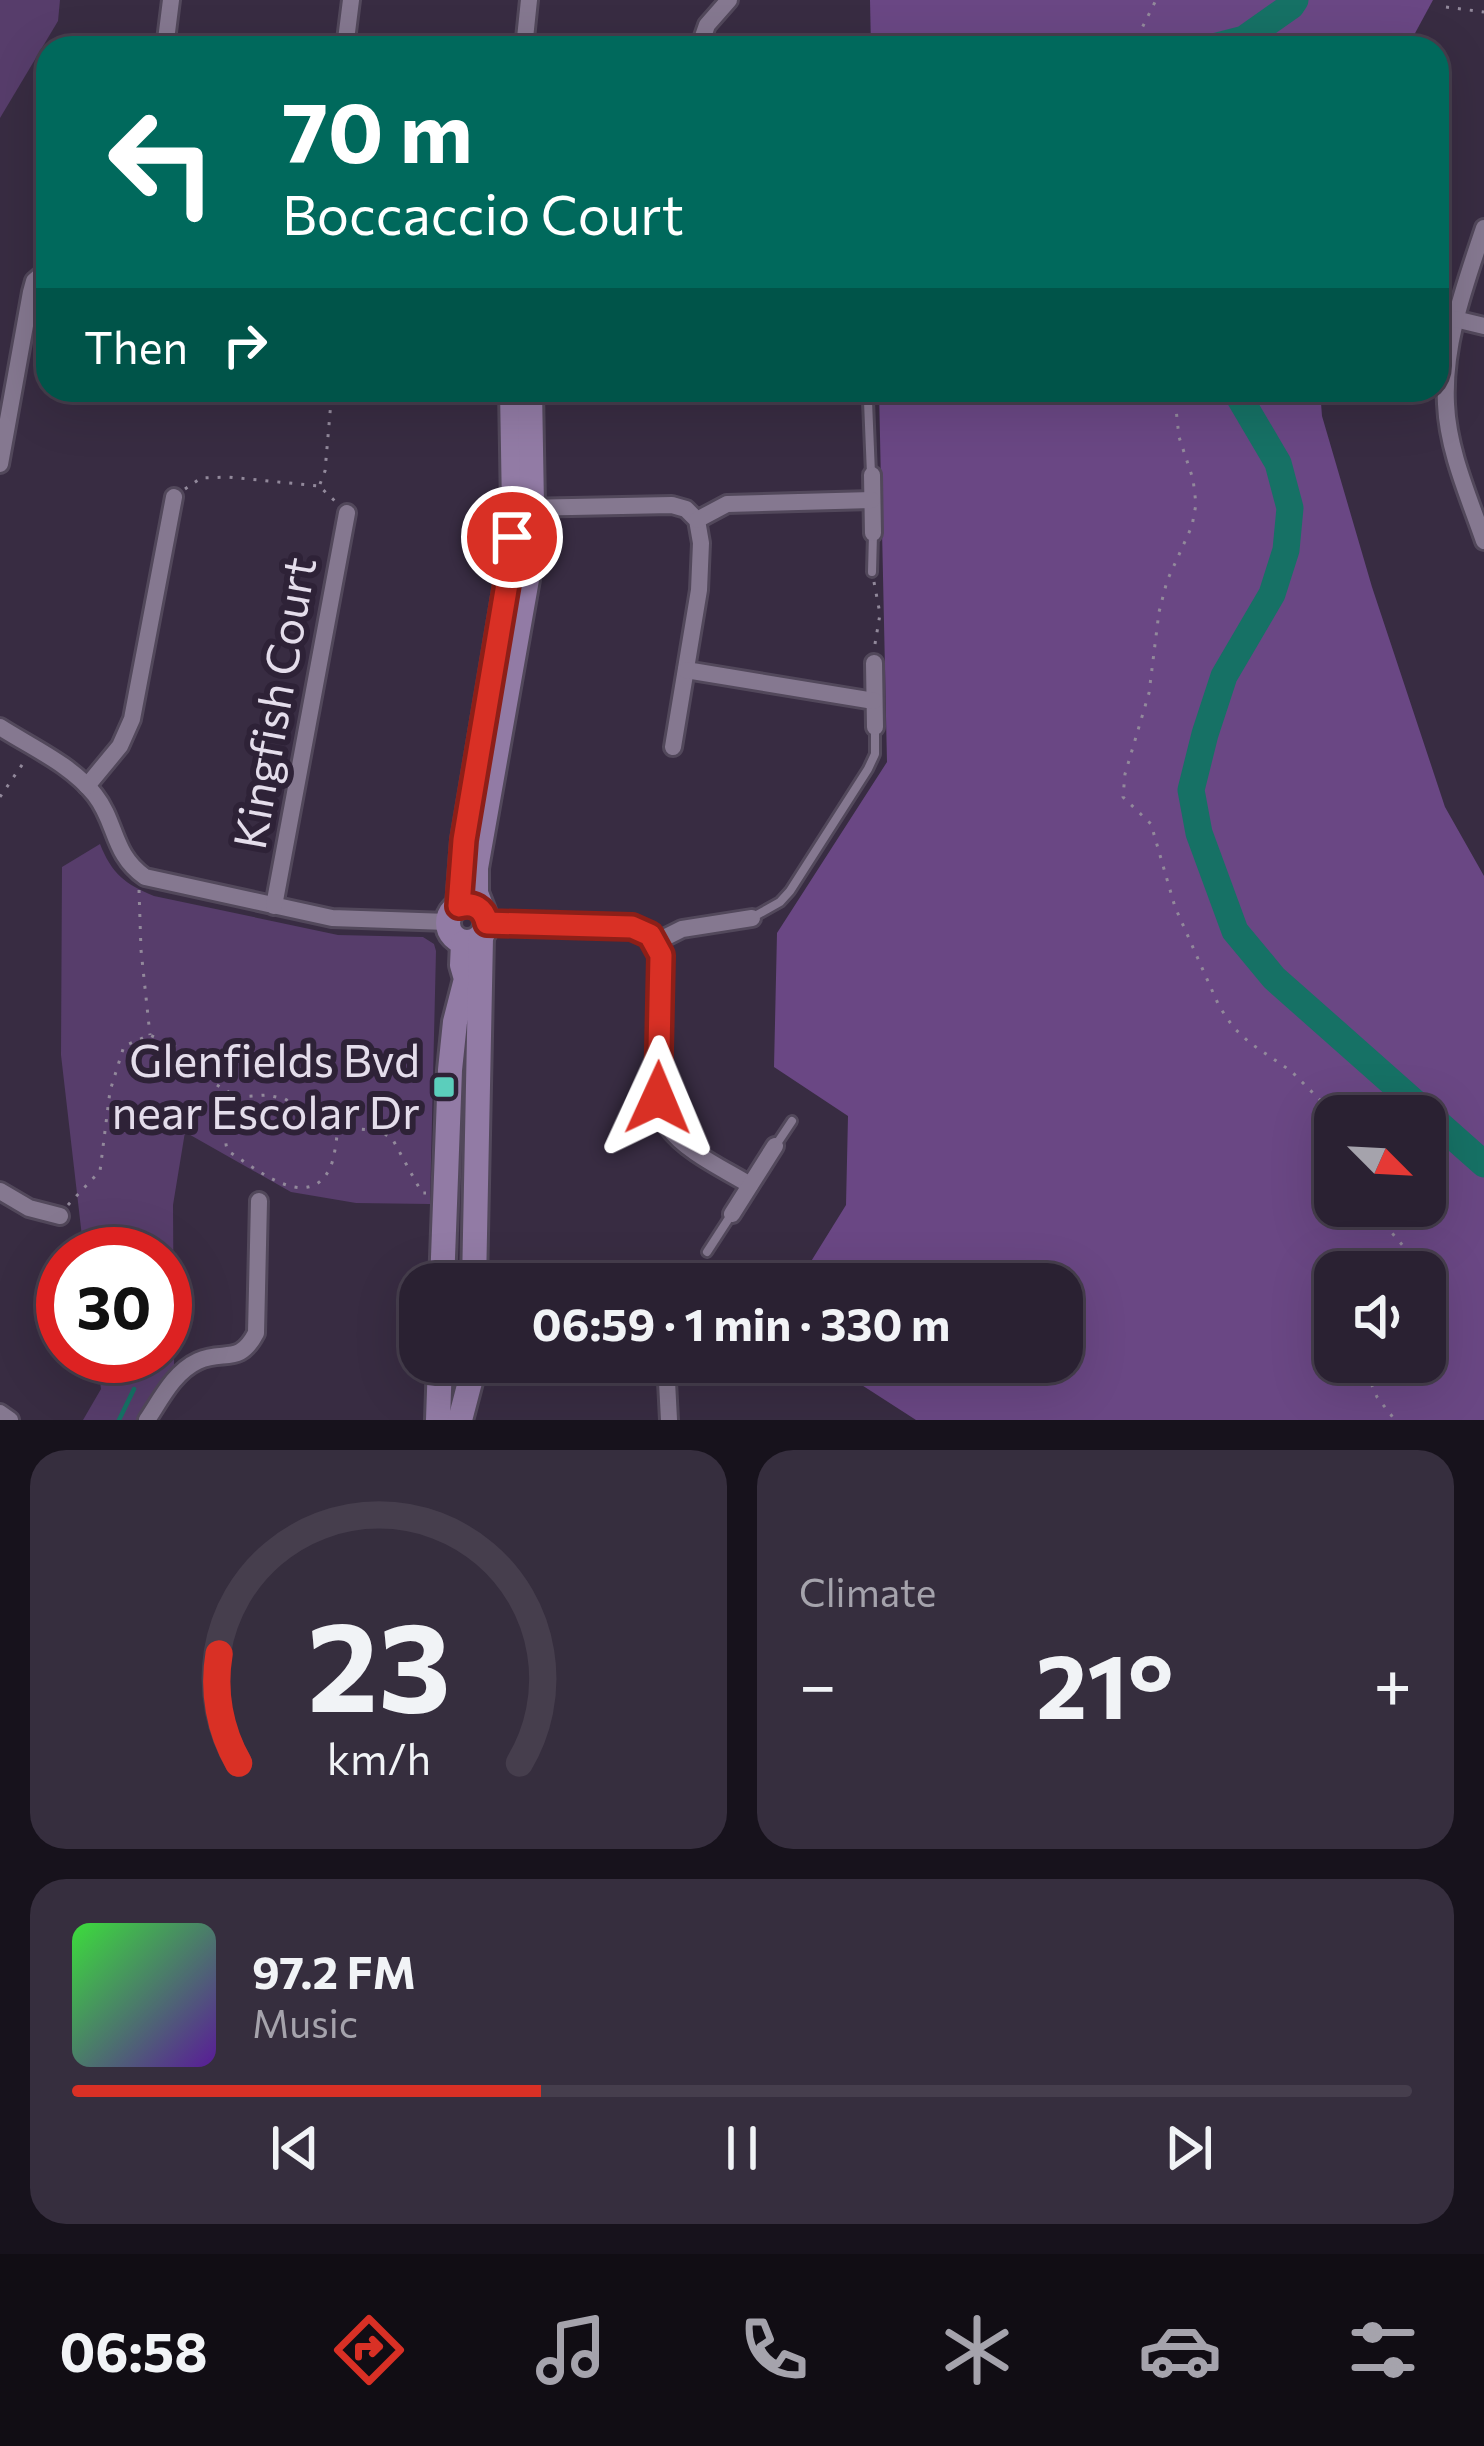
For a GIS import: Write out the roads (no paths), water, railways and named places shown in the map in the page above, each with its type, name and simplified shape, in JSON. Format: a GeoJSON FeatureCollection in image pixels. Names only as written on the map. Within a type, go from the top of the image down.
{"type":"FeatureCollection","features":[{"type":"Feature","properties":{"kind":"street"},"geometry":{"type":"LineString","coordinates":[[166,36],[171,0]]}},
{"type":"Feature","properties":{"kind":"street"},"geometry":{"type":"LineString","coordinates":[[346,36],[351,0]]}},
{"type":"Feature","properties":{"kind":"street"},"geometry":{"type":"LineString","coordinates":[[525,36],[529,0]]}},
{"type":"Feature","properties":{"kind":"street"},"geometry":{"type":"LineString","coordinates":[[703,36],[729,0]]}},
{"type":"Feature","properties":{"kind":"street"},"geometry":{"type":"LineString","coordinates":[[1449,350],[1484,229]]}},
{"type":"Feature","properties":{"kind":"street"},"geometry":{"type":"LineString","coordinates":[[0,464],[36,279]]}},
{"type":"Feature","properties":{"kind":"street"},"geometry":{"type":"LineString","coordinates":[[1455,320],[1484,326]]}},
{"type":"Feature","properties":{"kind":"street"},"geometry":{"type":"LineString","coordinates":[[513,402],[523,508]]}},
{"type":"Feature","properties":{"kind":"street"},"geometry":{"type":"LineString","coordinates":[[474,1263],[470,924],[464,840],[523,508],[529,402]]}},
{"type":"Feature","properties":{"kind":"street"},"geometry":{"type":"LineString","coordinates":[[1446,402],[1454,452],[1484,541]]}},
{"type":"Feature","properties":{"kind":"street"},"geometry":{"type":"LineString","coordinates":[[872,476],[873,533]]}},
{"type":"Feature","properties":{"kind":"street"},"geometry":{"type":"LineString","coordinates":[[87,786],[120,746],[132,718],[174,497]]}},
{"type":"Feature","properties":{"kind":"street"},"geometry":{"type":"LineString","coordinates":[[697,520],[727,504],[872,500]]}},
{"type":"Feature","properties":{"kind":"street"},"geometry":{"type":"LineString","coordinates":[[523,508],[672,505],[686,509],[697,520],[701,576],[673,748]]}},
{"type":"Feature","properties":{"kind":"street","name":"Kingfish Court"},"geometry":{"type":"LineString","coordinates":[[274,906],[346,513]]}},
{"type":"Feature","properties":{"kind":"street"},"geometry":{"type":"LineString","coordinates":[[874,663],[875,727]]}},
{"type":"Feature","properties":{"kind":"street"},"geometry":{"type":"LineString","coordinates":[[686,670],[874,701]]}},
{"type":"Feature","properties":{"kind":"street"},"geometry":{"type":"LineString","coordinates":[[0,727],[87,786],[104,810],[125,859],[145,877],[345,919],[632,927],[646,932],[661,955],[658,1098],[663,1119],[686,1144],[750,1185]]}},
{"type":"Feature","properties":{"kind":"street"},"geometry":{"type":"LineString","coordinates":[[656,942],[682,929],[752,918]]}},
{"type":"Feature","properties":{"kind":"street"},"geometry":{"type":"LineString","coordinates":[[443,1263],[450,1070],[470,924]]}},
{"type":"Feature","properties":{"kind":"street"},"geometry":{"type":"LineString","coordinates":[[732,1214],[776,1146]]}},
{"type":"Feature","properties":{"kind":"street"},"geometry":{"type":"LineString","coordinates":[[0,1192],[29,1208],[60,1216]]}},
{"type":"Feature","properties":{"kind":"street"},"geometry":{"type":"LineString","coordinates":[[147,1420],[178,1374],[197,1361],[244,1351],[256,1334],[259,1201]]}},
{"type":"Feature","properties":{"kind":"street"},"geometry":{"type":"LineString","coordinates":[[438,1420],[439,1383]]}},
{"type":"Feature","properties":{"kind":"street"},"geometry":{"type":"LineString","coordinates":[[460,1420],[470,1383]]}},
{"type":"Feature","properties":{"kind":"street"},"geometry":{"type":"LineString","coordinates":[[667,1383],[668,1420]]}},
{"type":"Feature","properties":{"kind":"street"},"geometry":{"type":"LineString","coordinates":[[0,1414],[10,1420]]}},
{"type":"Feature","properties":{"kind":"lane"},"geometry":{"type":"LineString","coordinates":[[868,402],[872,476]]}},
{"type":"Feature","properties":{"kind":"lane"},"geometry":{"type":"LineString","coordinates":[[872,572],[873,533]]}},
{"type":"Feature","properties":{"kind":"lane"},"geometry":{"type":"LineString","coordinates":[[752,918],[785,897],[832,826],[872,762],[875,727]]}},
{"type":"Feature","properties":{"kind":"lane"},"geometry":{"type":"LineString","coordinates":[[776,1146],[792,1121]]}},
{"type":"Feature","properties":{"kind":"lane"},"geometry":{"type":"LineString","coordinates":[[706,1252],[732,1214]]}},
{"type":"Feature","properties":{"kind":"waterway"},"geometry":{"type":"LineString","coordinates":[[1248,36],[1295,0]]}},
{"type":"Feature","properties":{"kind":"waterway"},"geometry":{"type":"LineString","coordinates":[[1242,402],[1278,463],[1290,508],[1286,550],[1272,594],[1224,676],[1205,734],[1191,790],[1199,833],[1235,931],[1274,978],[1484,1164]]}},
{"type":"Feature","properties":{"kind":"waterway"},"geometry":{"type":"LineString","coordinates":[[119,1420],[134,1389]]}},
{"type":"Feature","properties":{"kind":"place","name":"Glenfields Bvd near Escolar Dr"},"geometry":{"type":"Point","coordinates":[444,1087]}}]}
